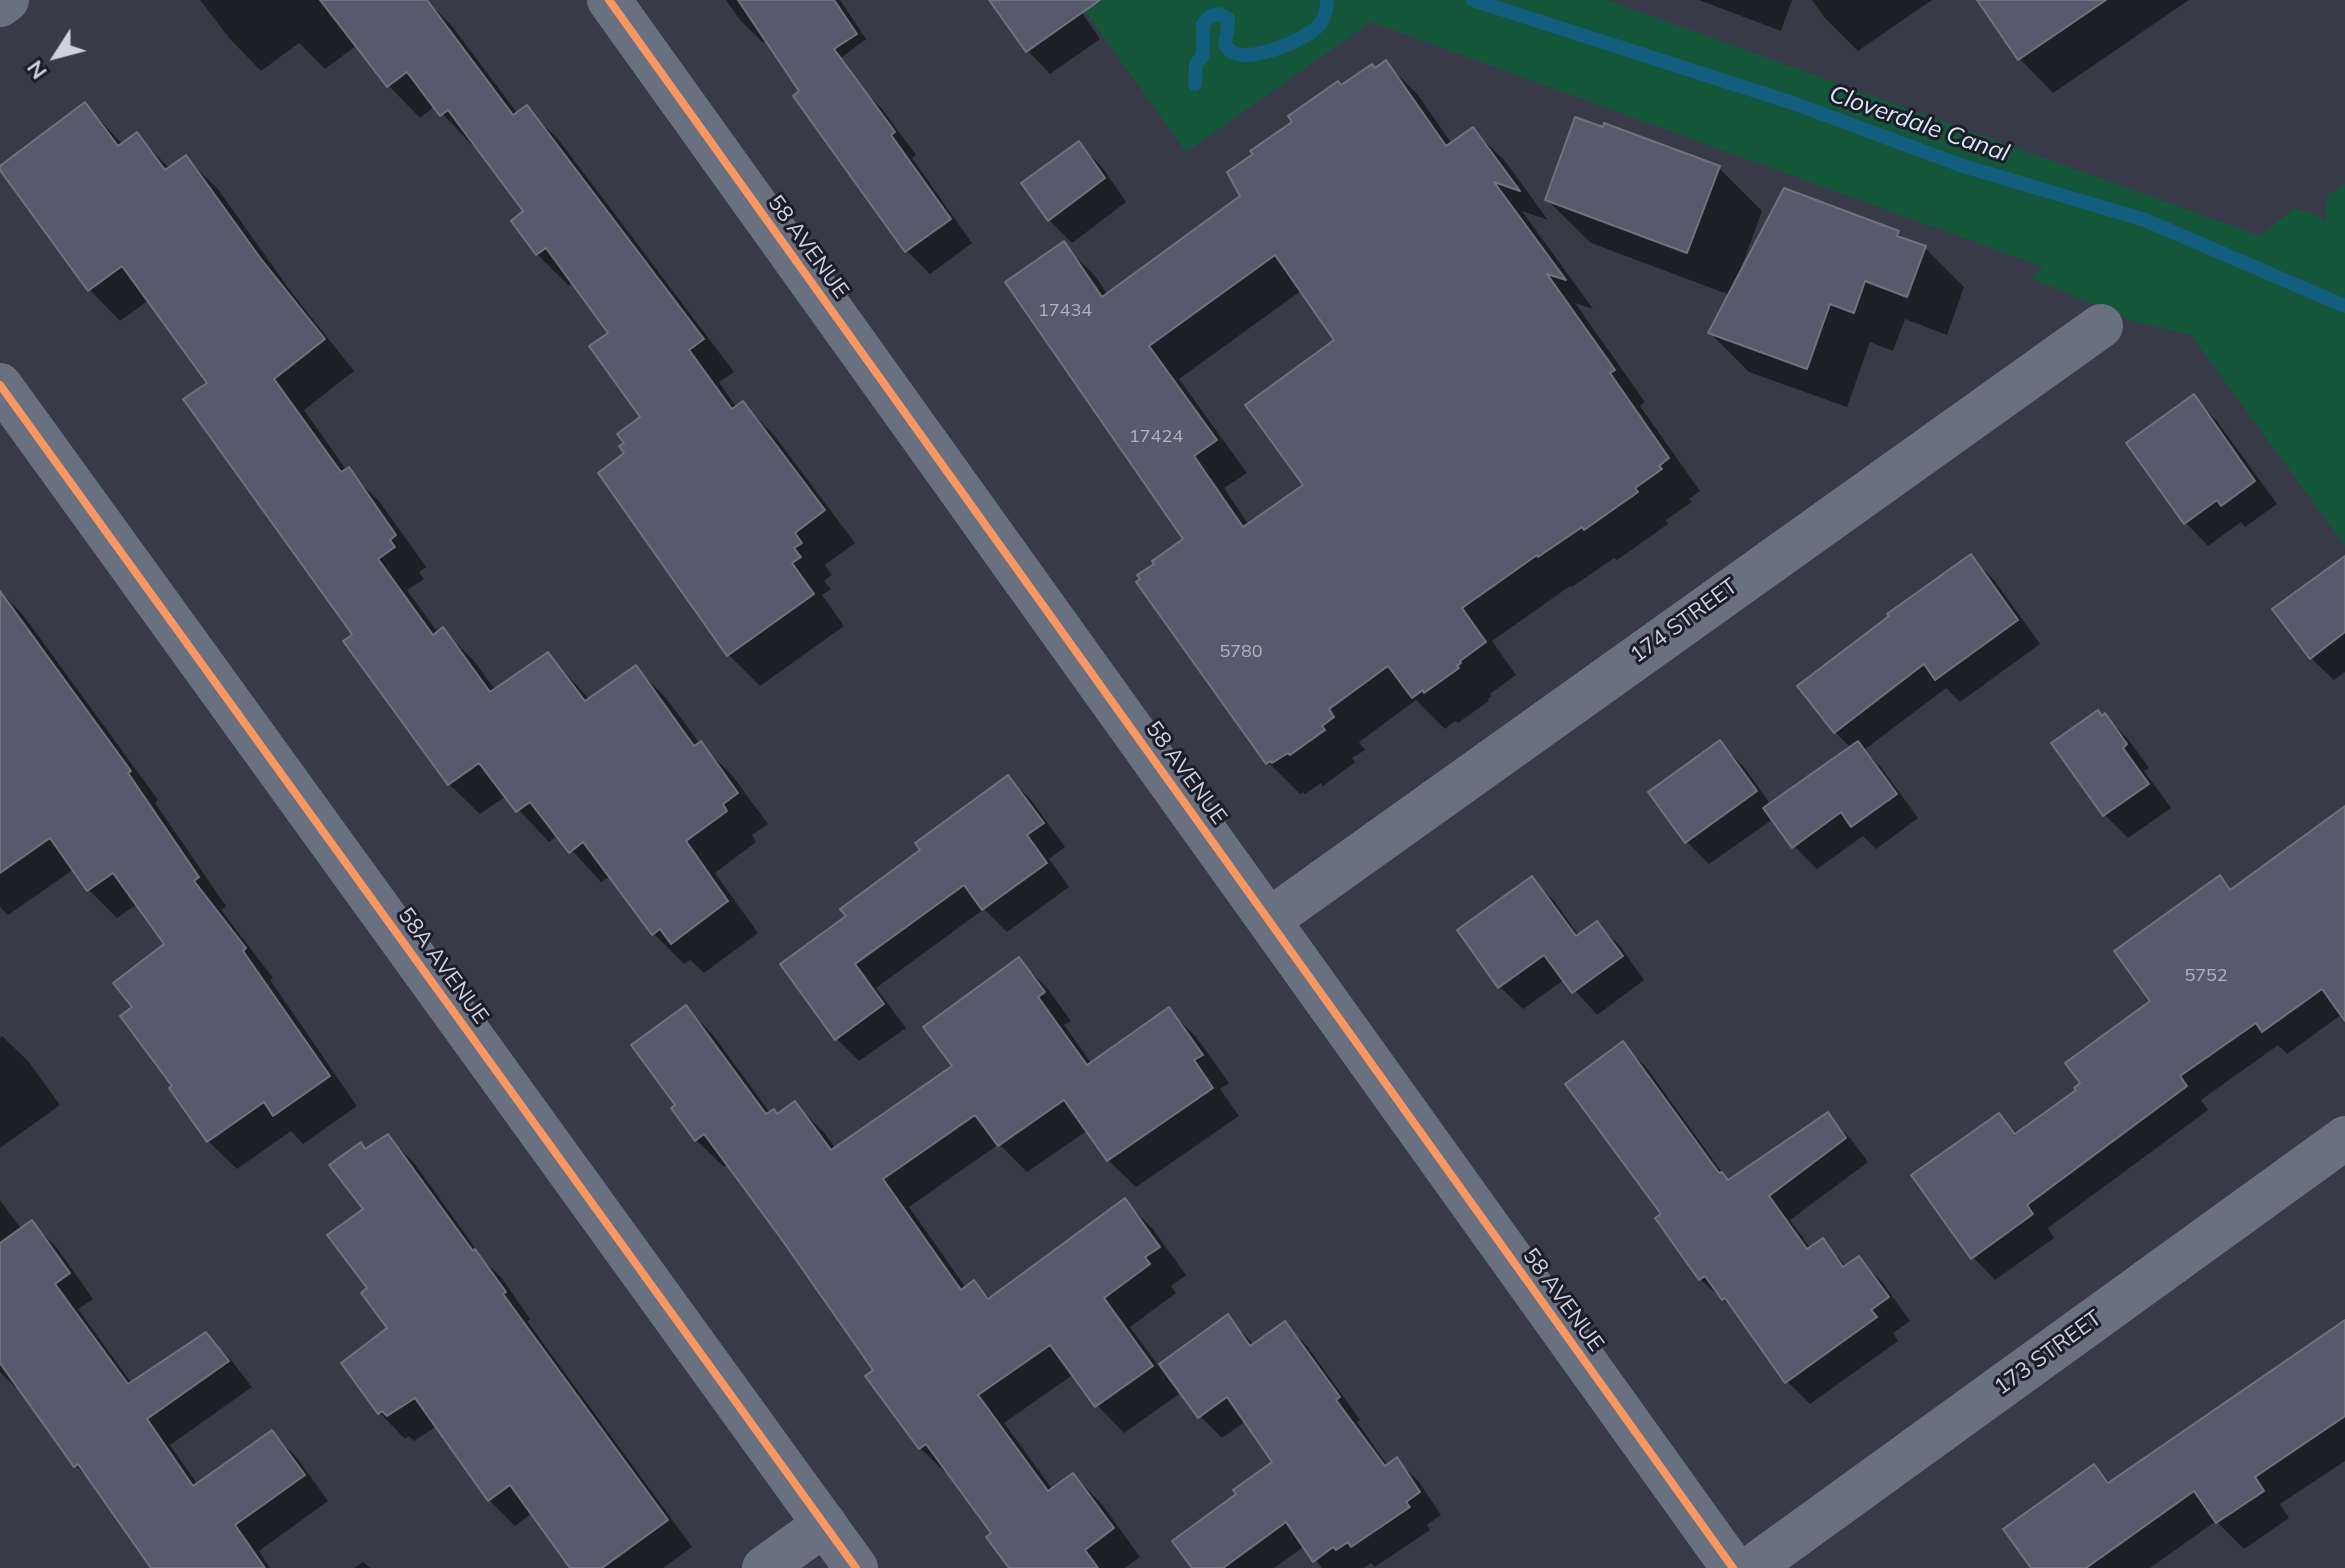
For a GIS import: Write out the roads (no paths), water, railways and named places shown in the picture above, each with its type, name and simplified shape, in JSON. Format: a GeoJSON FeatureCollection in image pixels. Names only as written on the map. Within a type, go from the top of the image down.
{"type":"FeatureCollection","features":[{"type":"Feature","properties":{"kind":"street"},"geometry":{"type":"LineString","coordinates":[[0,5],[7,0]]}},
{"type":"Feature","properties":{"kind":"street","name":"58 AVENUE"},"geometry":{"type":"LineString","coordinates":[[609,0],[1733,1568]]}},
{"type":"Feature","properties":{"kind":"street","name":"174 STREET"},"geometry":{"type":"LineString","coordinates":[[1269,920],[2101,326]]}},
{"type":"Feature","properties":{"kind":"street","name":"58A AVENUE"},"geometry":{"type":"LineString","coordinates":[[0,385],[856,1568]]}},
{"type":"Feature","properties":{"kind":"street","name":"173 STREET"},"geometry":{"type":"LineString","coordinates":[[1751,1568],[2345,1138]]}},
{"type":"Feature","properties":{"kind":"street"},"geometry":{"type":"LineString","coordinates":[[764,1568],[825,1524]]}},
{"type":"Feature","properties":{"kind":"waterway"},"geometry":{"type":"LineString","coordinates":[[1195,84],[1196,64],[1203,55],[1203,24],[1210,16],[1219,14],[1228,19],[1225,43],[1231,51],[1242,55],[1256,54],[1287,45],[1313,30],[1323,18],[1327,0]]}},
{"type":"Feature","properties":{"kind":"waterway","name":"Cloverdale Canal"},"geometry":{"type":"LineString","coordinates":[[1473,0],[1793,103],[1963,166],[2145,220],[2345,306]]}}]}
